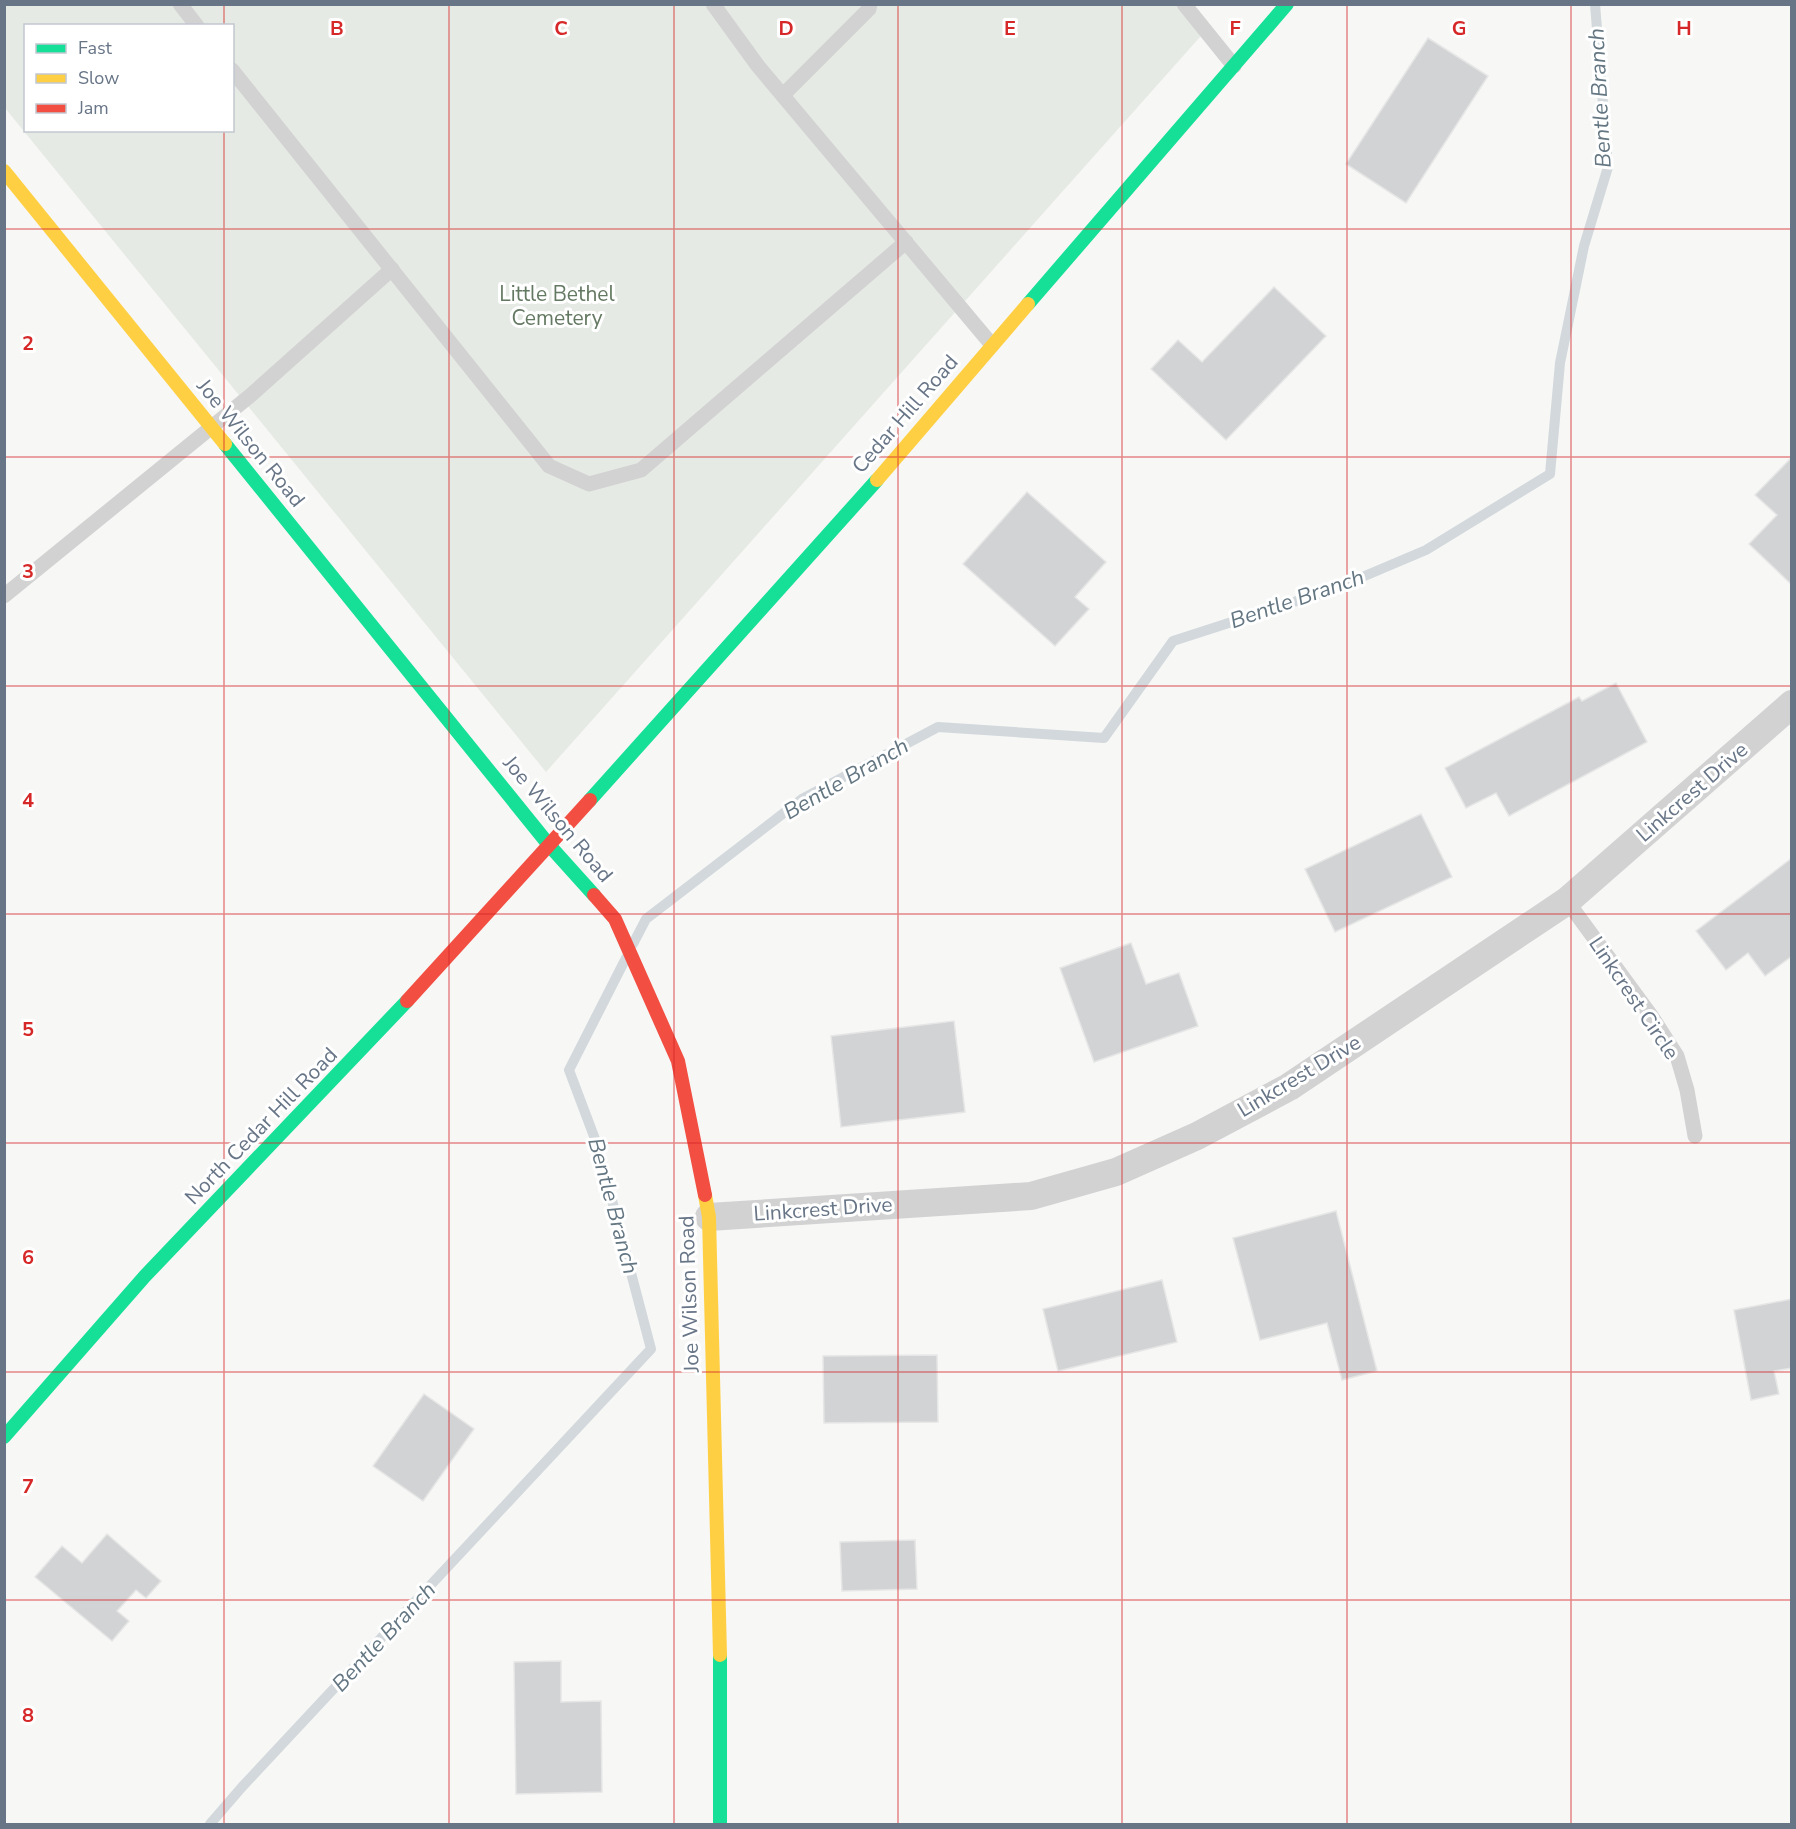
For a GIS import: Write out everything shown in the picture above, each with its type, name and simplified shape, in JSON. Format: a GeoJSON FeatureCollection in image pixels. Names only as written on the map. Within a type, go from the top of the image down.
{"type":"FeatureCollection","features":[{"type":"Feature","properties":{"kind":"street","name":"Cedar Hill Road"},"geometry":{"type":"LineString","coordinates":[[549,845],[992,345],[1287,4]]}},
{"type":"Feature","properties":{"kind":"street","name":"Joe Wilson Road"},"geometry":{"type":"LineString","coordinates":[[4,171],[549,845],[615,919],[664,1028],[678,1061],[709,1217],[720,1641],[720,1824]]}},
{"type":"Feature","properties":{"kind":"street","name":"Linkcrest Drive"},"geometry":{"type":"LineString","coordinates":[[709,1217],[1031,1196],[1116,1172],[1197,1136],[1288,1087],[1567,901],[1791,704]]}},
{"type":"Feature","properties":{"kind":"street","name":"North Cedar Hill Road"},"geometry":{"type":"LineString","coordinates":[[4,1437],[145,1276],[352,1062],[549,845]]}},
{"type":"Feature","properties":{"kind":"lane"},"geometry":{"type":"LineString","coordinates":[[180,4],[195,24]]}},
{"type":"Feature","properties":{"kind":"lane"},"geometry":{"type":"LineString","coordinates":[[713,4],[783,95],[992,345]]}},
{"type":"Feature","properties":{"kind":"lane"},"geometry":{"type":"LineString","coordinates":[[783,95],[869,9],[870,4]]}},
{"type":"Feature","properties":{"kind":"lane"},"geometry":{"type":"LineString","coordinates":[[1184,4],[1234,66]]}},
{"type":"Feature","properties":{"kind":"lane"},"geometry":{"type":"LineString","coordinates":[[234,72],[549,466],[589,484],[641,470],[906,242]]}},
{"type":"Feature","properties":{"kind":"lane"},"geometry":{"type":"LineString","coordinates":[[4,596],[212,427],[392,269]]}},
{"type":"Feature","properties":{"kind":"lane","name":"Linkcrest Circle"},"geometry":{"type":"LineString","coordinates":[[1567,901],[1652,1017],[1677,1056],[1687,1090],[1695,1136]]}},
{"type":"Feature","properties":{"kind":"green space","name":"Little Bethel Cemetery"},"geometry":{"type":"Polygon","coordinates":[[[1189,4],[1208,28],[546,772],[25,132],[234,132],[234,24],[24,24],[24,131],[5,108],[4,5],[1189,4]]]}},
{"type":"Feature","properties":{"kind":"building"},"geometry":{"type":"Polygon","coordinates":[[[1428,38],[1488,76],[1406,203],[1346,164],[1428,38]]]}},
{"type":"Feature","properties":{"kind":"building"},"geometry":{"type":"Polygon","coordinates":[[[1274,287],[1326,336],[1226,440],[1151,369],[1178,340],[1202,362],[1274,287]]]}},
{"type":"Feature","properties":{"kind":"building"},"geometry":{"type":"Polygon","coordinates":[[[1792,457],[1792,585],[1749,544],[1777,515],[1755,495],[1792,457]]]}},
{"type":"Feature","properties":{"kind":"building"},"geometry":{"type":"Polygon","coordinates":[[[1027,492],[1106,562],[1075,597],[1089,609],[1055,646],[963,564],[1027,492]]]}},
{"type":"Feature","properties":{"kind":"building"},"geometry":{"type":"Polygon","coordinates":[[[1616,683],[1647,742],[1509,816],[1496,793],[1466,808],[1445,768],[1579,697],[1582,701],[1616,683]]]}},
{"type":"Feature","properties":{"kind":"building"},"geometry":{"type":"Polygon","coordinates":[[[1421,814],[1452,877],[1335,932],[1305,869],[1421,814]]]}},
{"type":"Feature","properties":{"kind":"building"},"geometry":{"type":"Polygon","coordinates":[[[1792,858],[1792,956],[1765,976],[1748,953],[1726,970],[1696,931],[1792,858]]]}},
{"type":"Feature","properties":{"kind":"building"},"geometry":{"type":"Polygon","coordinates":[[[1131,943],[1146,984],[1179,973],[1198,1026],[1094,1062],[1060,968],[1131,943]]]}},
{"type":"Feature","properties":{"kind":"building"},"geometry":{"type":"Polygon","coordinates":[[[954,1021],[965,1112],[841,1127],[831,1036],[954,1021]]]}},
{"type":"Feature","properties":{"kind":"building"},"geometry":{"type":"Polygon","coordinates":[[[1336,1211],[1377,1371],[1342,1380],[1327,1323],[1260,1340],[1233,1238],[1336,1211]]]}},
{"type":"Feature","properties":{"kind":"building"},"geometry":{"type":"Polygon","coordinates":[[[1162,1280],[1177,1342],[1058,1371],[1043,1309],[1162,1280]]]}},
{"type":"Feature","properties":{"kind":"building"},"geometry":{"type":"Polygon","coordinates":[[[1792,1299],[1792,1368],[1774,1371],[1779,1394],[1751,1400],[1734,1310],[1792,1299]]]}},
{"type":"Feature","properties":{"kind":"building"},"geometry":{"type":"Polygon","coordinates":[[[937,1355],[938,1422],[824,1423],[823,1356],[937,1355]]]}},
{"type":"Feature","properties":{"kind":"building"},"geometry":{"type":"Polygon","coordinates":[[[424,1394],[474,1429],[423,1501],[373,1466],[424,1394]]]}},
{"type":"Feature","properties":{"kind":"building"},"geometry":{"type":"Polygon","coordinates":[[[107,1534],[161,1581],[146,1598],[136,1590],[117,1611],[129,1621],[112,1641],[35,1577],[62,1546],[82,1563],[107,1534]]]}},
{"type":"Feature","properties":{"kind":"building"},"geometry":{"type":"Polygon","coordinates":[[[915,1540],[917,1589],[842,1591],[840,1542],[915,1540]]]}},
{"type":"Feature","properties":{"kind":"building"},"geometry":{"type":"Polygon","coordinates":[[[561,1661],[561,1702],[601,1701],[602,1792],[516,1794],[514,1662],[561,1661]]]}},
{"type":"Feature","properties":{"kind":"waterway","name":"Bentle Branch"},"geometry":{"type":"LineString","coordinates":[[633,944],[646,919],[802,799],[938,727],[1104,738],[1173,641],[1334,589],[1426,550],[1550,474],[1560,363],[1584,246],[1608,167],[1595,4]]}},
{"type":"Feature","properties":{"kind":"waterway","name":"Bentle Branch"},"geometry":{"type":"LineString","coordinates":[[210,1824],[651,1349],[598,1147],[569,1070],[626,958]]}},
{"type":"Feature","properties":{"kind":"traffic: fast"},"geometry":{"type":"LineString","coordinates":[[1028,304],[1287,4]]}},
{"type":"Feature","properties":{"kind":"traffic: fast"},"geometry":{"type":"LineString","coordinates":[[225,444],[549,845],[594,895]]}},
{"type":"Feature","properties":{"kind":"traffic: fast"},"geometry":{"type":"LineString","coordinates":[[590,800],[877,480]]}},
{"type":"Feature","properties":{"kind":"traffic: fast"},"geometry":{"type":"LineString","coordinates":[[4,1437],[145,1276],[407,1001]]}},
{"type":"Feature","properties":{"kind":"traffic: fast"},"geometry":{"type":"LineString","coordinates":[[720,1655],[720,1824]]}},
{"type":"Feature","properties":{"kind":"traffic: slow"},"geometry":{"type":"LineString","coordinates":[[4,171],[225,444]]}},
{"type":"Feature","properties":{"kind":"traffic: slow"},"geometry":{"type":"LineString","coordinates":[[877,480],[1028,304]]}},
{"type":"Feature","properties":{"kind":"traffic: slow"},"geometry":{"type":"LineString","coordinates":[[705,1195],[709,1217],[720,1655]]}},
{"type":"Feature","properties":{"kind":"traffic: jam"},"geometry":{"type":"LineString","coordinates":[[407,1001],[590,800]]}},
{"type":"Feature","properties":{"kind":"traffic: jam"},"geometry":{"type":"LineString","coordinates":[[594,895],[615,919],[678,1061],[705,1195]]}}]}
